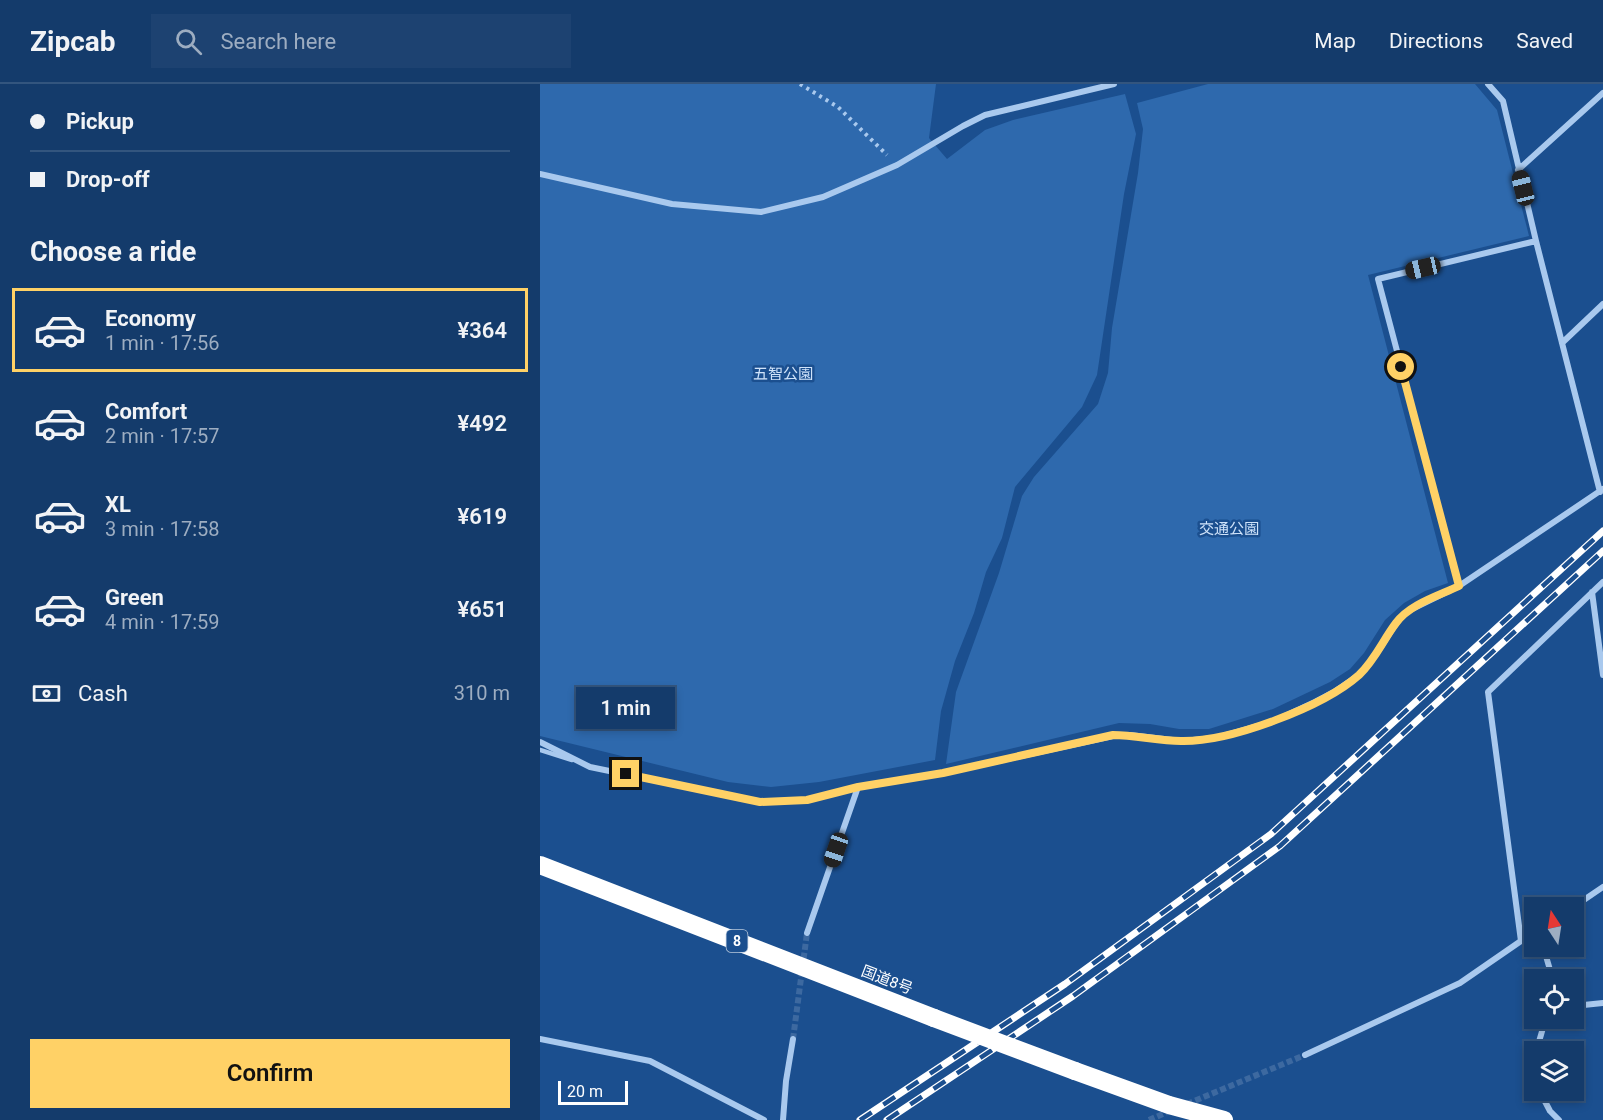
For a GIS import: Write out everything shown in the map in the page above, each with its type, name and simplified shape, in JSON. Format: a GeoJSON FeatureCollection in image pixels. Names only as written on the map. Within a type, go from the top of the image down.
{"type":"FeatureCollection","features":[{"type":"Feature","properties":{"kind":"highway","name":"国道8号"},"geometry":{"type":"LineString","coordinates":[[540,865],[1075,1071],[1169,1105],[1224,1120]]}},
{"type":"Feature","properties":{"kind":"street"},"geometry":{"type":"LineString","coordinates":[[540,174],[672,204],[762,212],[823,197],[897,165],[985,115],[1114,84]]}},
{"type":"Feature","properties":{"kind":"street"},"geometry":{"type":"LineString","coordinates":[[540,742],[590,766],[760,802],[807,800],[858,787],[943,773],[1113,735],[1181,741],[1216,738],[1272,722],[1315,702],[1347,683],[1368,665],[1397,622],[1408,611],[1459,586],[1602,490],[1536,241],[1503,101],[1488,84]]}},
{"type":"Feature","properties":{"kind":"street"},"geometry":{"type":"LineString","coordinates":[[1518,170],[1603,93]]}},
{"type":"Feature","properties":{"kind":"street"},"geometry":{"type":"LineString","coordinates":[[1459,586],[1378,279],[1536,241]]}},
{"type":"Feature","properties":{"kind":"street"},"geometry":{"type":"LineString","coordinates":[[1562,343],[1603,304]]}},
{"type":"Feature","properties":{"kind":"street"},"geometry":{"type":"LineString","coordinates":[[1521,941],[1488,692],[1603,582]]}},
{"type":"Feature","properties":{"kind":"street"},"geometry":{"type":"LineString","coordinates":[[1592,592],[1603,675]]}},
{"type":"Feature","properties":{"kind":"street"},"geometry":{"type":"LineString","coordinates":[[807,933],[858,787]]}},
{"type":"Feature","properties":{"kind":"street"},"geometry":{"type":"LineString","coordinates":[[1584,899],[1603,886]]}},
{"type":"Feature","properties":{"kind":"street"},"geometry":{"type":"LineString","coordinates":[[1305,1055],[1460,983],[1524,939]]}},
{"type":"Feature","properties":{"kind":"street"},"geometry":{"type":"LineString","coordinates":[[1584,1005],[1603,1003]]}},
{"type":"Feature","properties":{"kind":"street"},"geometry":{"type":"LineString","coordinates":[[540,1039],[650,1061],[764,1120]]}},
{"type":"Feature","properties":{"kind":"street"},"geometry":{"type":"LineString","coordinates":[[783,1120],[786,1081],[793,1039]]}},
{"type":"Feature","properties":{"kind":"street"},"geometry":{"type":"LineString","coordinates":[[1545,1101],[1550,1111],[1559,1120]]}},
{"type":"Feature","properties":{"kind":"lane"},"geometry":{"type":"LineString","coordinates":[[540,750],[590,766]]}},
{"type":"Feature","properties":{"kind":"path"},"geometry":{"type":"LineString","coordinates":[[800,84],[838,107],[897,165]]}},
{"type":"Feature","properties":{"kind":"green space","name":"五智公園"},"geometry":{"type":"Polygon","coordinates":[[[540,84],[936,84],[929,138],[947,159],[985,130],[1013,120],[1125,94],[1136,134],[1124,194],[1097,375],[1082,407],[1015,487],[1002,538],[986,572],[974,613],[955,661],[941,711],[935,760],[819,782],[771,787],[728,782],[540,736],[540,84]]]}},
{"type":"Feature","properties":{"kind":"green space","name":"交通公園"},"geometry":{"type":"Polygon","coordinates":[[[1208,84],[1475,84],[1497,110],[1529,236],[1368,275],[1448,583],[1425,591],[1404,603],[1385,620],[1364,653],[1350,669],[1330,682],[1273,709],[1209,729],[1179,729],[1150,724],[1119,723],[946,764],[956,692],[999,573],[1022,496],[1034,477],[1098,404],[1108,373],[1112,328],[1138,173],[1143,129],[1137,103],[1208,84]]]}},
{"type":"Feature","properties":{"kind":"tunnel"},"geometry":{"type":"LineString","coordinates":[[793,1039],[807,933]]}},
{"type":"Feature","properties":{"kind":"tunnel"},"geometry":{"type":"LineString","coordinates":[[1187,1104],[1305,1055]]}},
{"type":"Feature","properties":{"kind":"tunnel"},"geometry":{"type":"LineString","coordinates":[[1149,1120],[1172,1110]]}},
{"type":"Feature","properties":{"kind":"railway"},"geometry":{"type":"LineString","coordinates":[[860,1120],[1065,984],[1271,834],[1603,531]]}},
{"type":"Feature","properties":{"kind":"railway"},"geometry":{"type":"LineString","coordinates":[[887,1120],[1073,996],[1280,846],[1603,551]]}},
{"type":"Feature","properties":{"kind":"route"},"geometry":{"type":"LineString","coordinates":[[626,774],[760,802],[807,800],[858,787],[943,773],[1113,735],[1181,741],[1216,738],[1272,722],[1315,702],[1359,675],[1397,622],[1408,611],[1459,586],[1401,367]]}}]}
